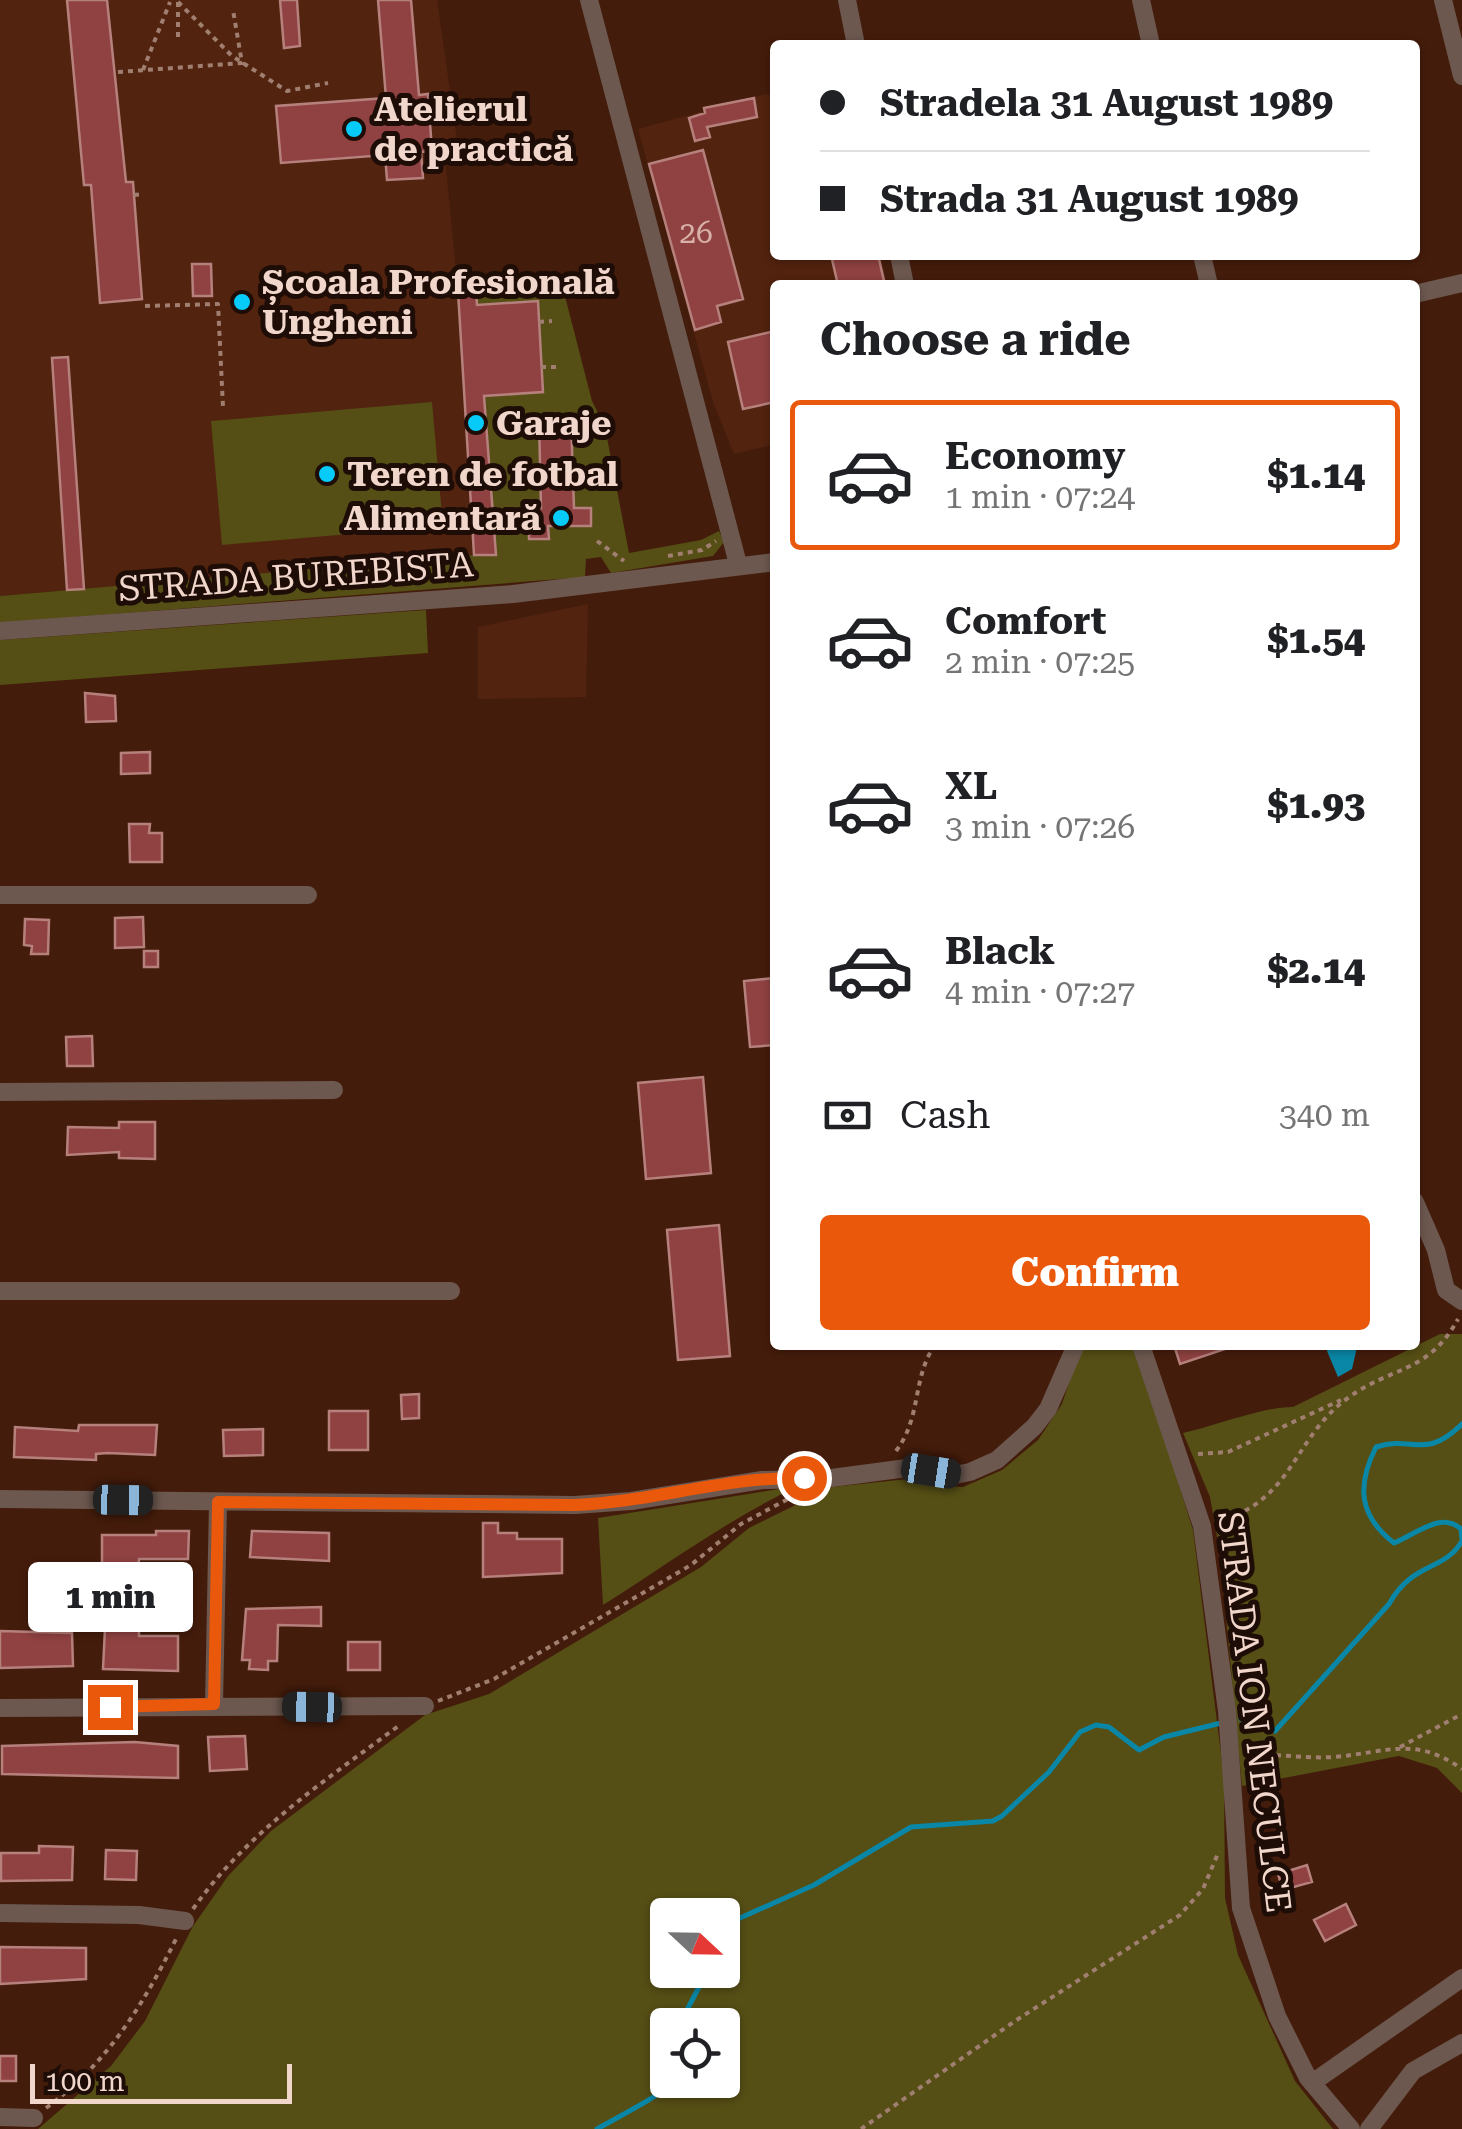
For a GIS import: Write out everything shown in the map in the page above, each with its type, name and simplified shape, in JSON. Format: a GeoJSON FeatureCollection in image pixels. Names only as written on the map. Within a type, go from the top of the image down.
{"type":"FeatureCollection","features":[{"type":"Feature","properties":{"kind":"street"},"geometry":{"type":"LineString","coordinates":[[589,0],[738,564]]}},
{"type":"Feature","properties":{"kind":"street"},"geometry":{"type":"LineString","coordinates":[[847,0],[855,40]]}},
{"type":"Feature","properties":{"kind":"street"},"geometry":{"type":"LineString","coordinates":[[1141,0],[1150,40]]}},
{"type":"Feature","properties":{"kind":"street"},"geometry":{"type":"LineString","coordinates":[[1443,0],[1462,76]]}},
{"type":"Feature","properties":{"kind":"street"},"geometry":{"type":"LineString","coordinates":[[1420,293],[1462,282]]}},
{"type":"Feature","properties":{"kind":"street","name":"STRADA BUREBISTA"},"geometry":{"type":"LineString","coordinates":[[0,631],[513,594],[770,562]]}},
{"type":"Feature","properties":{"kind":"street"},"geometry":{"type":"LineString","coordinates":[[0,895],[308,895]]}},
{"type":"Feature","properties":{"kind":"street"},"geometry":{"type":"LineString","coordinates":[[0,1092],[334,1090]]}},
{"type":"Feature","properties":{"kind":"street"},"geometry":{"type":"LineString","coordinates":[[1420,1213],[1436,1250],[1446,1290],[1462,1301]]}},
{"type":"Feature","properties":{"kind":"street"},"geometry":{"type":"LineString","coordinates":[[0,1291],[451,1291]]}},
{"type":"Feature","properties":{"kind":"street"},"geometry":{"type":"LineString","coordinates":[[0,1499],[598,1504],[762,1480],[824,1480],[907,1468],[955,1475],[997,1460],[1048,1409],[1074,1350]]}},
{"type":"Feature","properties":{"kind":"street","name":"STRADA ION NECULCE"},"geometry":{"type":"LineString","coordinates":[[1143,1350],[1202,1526],[1232,1756],[1241,1908],[1277,2016],[1312,2083],[1350,2129]]}},
{"type":"Feature","properties":{"kind":"street"},"geometry":{"type":"LineString","coordinates":[[214,1704],[218,1502]]}},
{"type":"Feature","properties":{"kind":"street"},"geometry":{"type":"LineString","coordinates":[[0,1708],[425,1706]]}},
{"type":"Feature","properties":{"kind":"street"},"geometry":{"type":"LineString","coordinates":[[0,1913],[121,1914],[184,1922]]}},
{"type":"Feature","properties":{"kind":"street"},"geometry":{"type":"LineString","coordinates":[[1312,2083],[1462,1978]]}},
{"type":"Feature","properties":{"kind":"street"},"geometry":{"type":"LineString","coordinates":[[1370,2129],[1413,2071],[1462,2043]]}},
{"type":"Feature","properties":{"kind":"street"},"geometry":{"type":"LineString","coordinates":[[0,2117],[34,2118]]}},
{"type":"Feature","properties":{"kind":"path"},"geometry":{"type":"LineString","coordinates":[[142,70],[169,1],[179,1],[242,63],[287,90],[328,83]]}},
{"type":"Feature","properties":{"kind":"path"},"geometry":{"type":"LineString","coordinates":[[178,39],[179,1]]}},
{"type":"Feature","properties":{"kind":"path"},"geometry":{"type":"LineString","coordinates":[[233,10],[242,63]]}},
{"type":"Feature","properties":{"kind":"path"},"geometry":{"type":"LineString","coordinates":[[118,72],[242,63]]}},
{"type":"Feature","properties":{"kind":"path"},"geometry":{"type":"LineString","coordinates":[[134,195],[143,194]]}},
{"type":"Feature","properties":{"kind":"path"},"geometry":{"type":"LineString","coordinates":[[146,306],[218,304],[222,407]]}},
{"type":"Feature","properties":{"kind":"path"},"geometry":{"type":"LineString","coordinates":[[539,322],[552,322]]}},
{"type":"Feature","properties":{"kind":"path"},"geometry":{"type":"LineString","coordinates":[[542,367],[557,367]]}},
{"type":"Feature","properties":{"kind":"path"},"geometry":{"type":"LineString","coordinates":[[572,437],[593,436]]}},
{"type":"Feature","properties":{"kind":"path"},"geometry":{"type":"LineString","coordinates":[[573,482],[595,480]]}},
{"type":"Feature","properties":{"kind":"path"},"geometry":{"type":"LineString","coordinates":[[664,556],[702,550],[730,532]]}},
{"type":"Feature","properties":{"kind":"path"},"geometry":{"type":"LineString","coordinates":[[597,541],[627,562]]}},
{"type":"Feature","properties":{"kind":"path"},"geometry":{"type":"LineString","coordinates":[[1173,1438],[1205,1456],[1228,1452],[1430,1357],[1462,1311]]}},
{"type":"Feature","properties":{"kind":"path"},"geometry":{"type":"LineString","coordinates":[[882,1471],[911,1431],[919,1387],[933,1350]]}},
{"type":"Feature","properties":{"kind":"path"},"geometry":{"type":"LineString","coordinates":[[1202,1526],[1238,1516],[1270,1496],[1336,1408],[1350,1396]]}},
{"type":"Feature","properties":{"kind":"path"},"geometry":{"type":"LineString","coordinates":[[34,2118],[91,2070],[127,2028],[184,1922],[214,1879],[270,1822],[425,1706],[494,1680],[691,1565],[740,1524],[791,1497]]}},
{"type":"Feature","properties":{"kind":"path"},"geometry":{"type":"LineString","coordinates":[[1400,1747],[1462,1714]]}},
{"type":"Feature","properties":{"kind":"path"},"geometry":{"type":"LineString","coordinates":[[1232,1756],[1332,1757],[1400,1747],[1424,1748],[1462,1769]]}},
{"type":"Feature","properties":{"kind":"path"},"geometry":{"type":"LineString","coordinates":[[862,2129],[1015,2021],[1180,1915],[1215,1868],[1220,1842]]}},
{"type":"Feature","properties":{"kind":"shaded area","name":"Școala Profesională Ungheni"},"geometry":{"type":"Polygon","coordinates":[[[0,0],[437,0],[458,147],[444,148],[458,291],[474,555],[0,596],[0,0]]]}},
{"type":"Feature","properties":{"kind":"shaded area"},"geometry":{"type":"Polygon","coordinates":[[[770,95],[770,260],[882,260],[886,280],[770,280],[770,445],[734,454],[713,402],[638,129],[770,95]]]}},
{"type":"Feature","properties":{"kind":"shaded area"},"geometry":{"type":"Polygon","coordinates":[[[559,273],[592,401],[605,427],[629,553],[701,540],[719,531],[724,542],[713,556],[611,573],[601,557],[586,559],[585,577],[0,623],[0,596],[474,555],[456,278],[559,273]]]}},
{"type":"Feature","properties":{"kind":"shaded area","name":"Teren de fotbal"},"geometry":{"type":"Polygon","coordinates":[[[432,402],[443,526],[222,545],[211,421],[432,402]]]}},
{"type":"Feature","properties":{"kind":"shaded area"},"geometry":{"type":"Polygon","coordinates":[[[588,604],[586,697],[478,699],[478,627],[588,604]]]}},
{"type":"Feature","properties":{"kind":"shaded area"},"geometry":{"type":"Polygon","coordinates":[[[426,610],[428,653],[0,685],[0,640],[426,610]]]}},
{"type":"Feature","properties":{"kind":"shaded area"},"geometry":{"type":"Polygon","coordinates":[[[1440,1334],[1462,1334],[1462,1793],[1437,1768],[1399,1756],[1242,1786],[1220,1553],[1210,1497],[1183,1433],[1293,1407],[1408,1350],[1420,1350],[1420,1344],[1440,1334]]]}},
{"type":"Feature","properties":{"kind":"shaded area"},"geometry":{"type":"Polygon","coordinates":[[[1083,1350],[1137,1350],[1193,1530],[1224,1778],[1225,1898],[1238,1955],[1295,2081],[1333,2129],[38,2129],[111,2066],[145,2021],[193,1926],[228,1876],[271,1831],[425,1715],[489,1694],[701,1567],[749,1528],[832,1487],[917,1478],[934,1485],[963,1487],[1002,1470],[1038,1440],[1062,1404],[1083,1350]]]}},
{"type":"Feature","properties":{"kind":"shaded area"},"geometry":{"type":"Polygon","coordinates":[[[798,1486],[723,1527],[603,1605],[598,1518],[798,1486]]]}},
{"type":"Feature","properties":{"kind":"water"},"geometry":{"type":"Polygon","coordinates":[[[1356,1350],[1352,1369],[1338,1377],[1327,1351],[1356,1350]]]}},
{"type":"Feature","properties":{"kind":"building"},"geometry":{"type":"Polygon","coordinates":[[[67,0],[107,0],[126,182],[133,182],[142,299],[100,303],[91,185],[84,185],[67,0]]]}},
{"type":"Feature","properties":{"kind":"building"},"geometry":{"type":"Polygon","coordinates":[[[280,0],[297,0],[300,46],[284,48],[280,0]]]}},
{"type":"Feature","properties":{"kind":"building","name":"Atelierul de practică"},"geometry":{"type":"Polygon","coordinates":[[[378,0],[411,0],[419,95],[428,94],[432,151],[421,152],[423,178],[387,180],[385,155],[281,163],[276,106],[386,98],[378,0]]]}},
{"type":"Feature","properties":{"kind":"building"},"geometry":{"type":"Polygon","coordinates":[[[754,98],[757,117],[707,127],[710,137],[695,141],[689,118],[705,113],[704,108],[754,98]]]}},
{"type":"Feature","properties":{"kind":"building"},"geometry":{"type":"Polygon","coordinates":[[[703,150],[743,299],[717,306],[721,322],[695,330],[649,164],[703,150]]]}},
{"type":"Feature","properties":{"kind":"building"},"geometry":{"type":"Polygon","coordinates":[[[832,260],[879,260],[884,280],[837,280],[832,260]]]}},
{"type":"Feature","properties":{"kind":"building"},"geometry":{"type":"Polygon","coordinates":[[[192,264],[211,264],[212,296],[193,296],[192,264]]]}},
{"type":"Feature","properties":{"kind":"building"},"geometry":{"type":"Polygon","coordinates":[[[476,289],[477,305],[538,301],[543,392],[484,396],[496,555],[474,555],[458,291],[476,289]]]}},
{"type":"Feature","properties":{"kind":"building"},"geometry":{"type":"Polygon","coordinates":[[[770,332],[770,403],[743,409],[728,342],[770,332]]]}},
{"type":"Feature","properties":{"kind":"building"},"geometry":{"type":"Polygon","coordinates":[[[68,357],[84,589],[67,590],[52,358],[68,357]]]}},
{"type":"Feature","properties":{"kind":"building"},"geometry":{"type":"Polygon","coordinates":[[[571,419],[574,508],[591,508],[591,526],[548,526],[549,539],[529,539],[529,508],[541,508],[539,420],[571,419]]]}},
{"type":"Feature","properties":{"kind":"building"},"geometry":{"type":"Polygon","coordinates":[[[85,693],[115,696],[116,721],[86,722],[85,693]]]}},
{"type":"Feature","properties":{"kind":"building"},"geometry":{"type":"Polygon","coordinates":[[[150,752],[150,773],[121,774],[121,753],[150,752]]]}},
{"type":"Feature","properties":{"kind":"building"},"geometry":{"type":"Polygon","coordinates":[[[129,824],[150,824],[149,833],[162,833],[162,862],[130,862],[129,824]]]}},
{"type":"Feature","properties":{"kind":"building"},"geometry":{"type":"Polygon","coordinates":[[[143,917],[144,947],[115,948],[115,918],[143,917]]]}},
{"type":"Feature","properties":{"kind":"building"},"geometry":{"type":"Polygon","coordinates":[[[25,919],[49,920],[48,954],[31,954],[32,946],[24,945],[25,919]]]}},
{"type":"Feature","properties":{"kind":"building"},"geometry":{"type":"Polygon","coordinates":[[[144,951],[158,951],[158,967],[144,967],[144,951]]]}},
{"type":"Feature","properties":{"kind":"building"},"geometry":{"type":"Polygon","coordinates":[[[770,978],[770,1045],[750,1047],[744,981],[770,978]]]}},
{"type":"Feature","properties":{"kind":"building"},"geometry":{"type":"Polygon","coordinates":[[[92,1036],[93,1066],[67,1066],[66,1037],[92,1036]]]}},
{"type":"Feature","properties":{"kind":"building"},"geometry":{"type":"Polygon","coordinates":[[[703,1077],[711,1173],[646,1179],[638,1083],[703,1077]]]}},
{"type":"Feature","properties":{"kind":"building"},"geometry":{"type":"Polygon","coordinates":[[[119,1122],[155,1122],[155,1159],[119,1158],[119,1152],[67,1155],[68,1127],[119,1128],[119,1122]]]}},
{"type":"Feature","properties":{"kind":"building"},"geometry":{"type":"Polygon","coordinates":[[[719,1225],[730,1356],[678,1360],[667,1230],[719,1225]]]}},
{"type":"Feature","properties":{"kind":"building"},"geometry":{"type":"Polygon","coordinates":[[[1176,1350],[1222,1350],[1180,1364],[1176,1350]]]}},
{"type":"Feature","properties":{"kind":"building"},"geometry":{"type":"Polygon","coordinates":[[[419,1394],[419,1418],[402,1419],[401,1395],[419,1394]]]}},
{"type":"Feature","properties":{"kind":"building"},"geometry":{"type":"Polygon","coordinates":[[[329,1411],[368,1411],[368,1450],[329,1450],[329,1411]]]}},
{"type":"Feature","properties":{"kind":"building"},"geometry":{"type":"Polygon","coordinates":[[[79,1425],[157,1425],[155,1455],[107,1453],[96,1454],[96,1460],[14,1457],[15,1427],[78,1431],[79,1425]]]}},
{"type":"Feature","properties":{"kind":"building"},"geometry":{"type":"Polygon","coordinates":[[[263,1429],[263,1455],[224,1456],[223,1430],[263,1429]]]}},
{"type":"Feature","properties":{"kind":"building"},"geometry":{"type":"Polygon","coordinates":[[[483,1523],[498,1523],[498,1533],[517,1533],[517,1539],[562,1539],[562,1573],[483,1577],[483,1523]]]}},
{"type":"Feature","properties":{"kind":"building"},"geometry":{"type":"Polygon","coordinates":[[[156,1531],[189,1531],[188,1559],[139,1559],[138,1571],[102,1571],[102,1535],[156,1535],[156,1531]]]}},
{"type":"Feature","properties":{"kind":"building"},"geometry":{"type":"Polygon","coordinates":[[[252,1531],[329,1533],[329,1561],[250,1557],[252,1531]]]}},
{"type":"Feature","properties":{"kind":"building"},"geometry":{"type":"Polygon","coordinates":[[[321,1607],[321,1626],[278,1625],[277,1661],[268,1661],[268,1670],[249,1669],[250,1660],[242,1660],[246,1609],[321,1607]]]}},
{"type":"Feature","properties":{"kind":"building"},"geometry":{"type":"Polygon","coordinates":[[[105,1628],[139,1629],[139,1636],[178,1636],[178,1671],[103,1669],[105,1628]]]}},
{"type":"Feature","properties":{"kind":"building"},"geometry":{"type":"Polygon","coordinates":[[[0,1631],[72,1633],[73,1666],[0,1668],[0,1631]]]}},
{"type":"Feature","properties":{"kind":"building"},"geometry":{"type":"Polygon","coordinates":[[[348,1642],[380,1642],[380,1670],[348,1670],[348,1642]]]}},
{"type":"Feature","properties":{"kind":"building"},"geometry":{"type":"Polygon","coordinates":[[[245,1736],[247,1769],[210,1771],[208,1737],[245,1736]]]}},
{"type":"Feature","properties":{"kind":"building"},"geometry":{"type":"Polygon","coordinates":[[[135,1742],[178,1746],[178,1778],[2,1774],[2,1746],[135,1742]]]}},
{"type":"Feature","properties":{"kind":"building"},"geometry":{"type":"Polygon","coordinates":[[[39,1846],[73,1847],[72,1880],[1,1881],[1,1853],[39,1853],[39,1846]]]}},
{"type":"Feature","properties":{"kind":"building"},"geometry":{"type":"Polygon","coordinates":[[[106,1850],[137,1851],[136,1880],[105,1879],[106,1850]]]}},
{"type":"Feature","properties":{"kind":"building"},"geometry":{"type":"Polygon","coordinates":[[[1307,1865],[1312,1882],[1283,1890],[1278,1874],[1307,1865]]]}},
{"type":"Feature","properties":{"kind":"building"},"geometry":{"type":"Polygon","coordinates":[[[1346,1904],[1356,1925],[1325,1941],[1314,1920],[1346,1904]]]}},
{"type":"Feature","properties":{"kind":"building"},"geometry":{"type":"Polygon","coordinates":[[[0,1947],[86,1948],[86,1979],[0,1984],[0,1947]]]}},
{"type":"Feature","properties":{"kind":"building"},"geometry":{"type":"Polygon","coordinates":[[[0,2056],[16,2056],[16,2081],[0,2081],[0,2056]]]}},
{"type":"Feature","properties":{"kind":"waterway"},"geometry":{"type":"LineString","coordinates":[[1462,1424],[1438,1442],[1376,1447],[1364,1487],[1373,1522],[1394,1543],[1445,1522],[1461,1529],[1462,1539]]}},
{"type":"Feature","properties":{"kind":"waterway"},"geometry":{"type":"LineString","coordinates":[[1241,1719],[1275,1731],[1398,1590],[1418,1573],[1446,1558],[1462,1541]]}},
{"type":"Feature","properties":{"kind":"waterway"},"geometry":{"type":"LineString","coordinates":[[740,1918],[814,1885],[911,1827],[993,1821],[1049,1772],[1080,1732],[1096,1725],[1109,1727],[1139,1750],[1164,1737],[1225,1722]]}},
{"type":"Feature","properties":{"kind":"waterway"},"geometry":{"type":"LineString","coordinates":[[688,2008],[699,1988]]}},
{"type":"Feature","properties":{"kind":"waterway"},"geometry":{"type":"LineString","coordinates":[[597,2129],[651,2098]]}},
{"type":"Feature","properties":{"kind":"place","name":"Atelierul de practică"},"geometry":{"type":"Point","coordinates":[354,129]}},
{"type":"Feature","properties":{"kind":"place","name":"Școala Profesională Ungheni"},"geometry":{"type":"Point","coordinates":[242,302]}},
{"type":"Feature","properties":{"kind":"place","name":"Garaje"},"geometry":{"type":"Point","coordinates":[476,423]}},
{"type":"Feature","properties":{"kind":"place","name":"Teren de fotbal"},"geometry":{"type":"Point","coordinates":[327,474]}},
{"type":"Feature","properties":{"kind":"place","name":"Alimentară"},"geometry":{"type":"Point","coordinates":[561,518]}},
{"type":"Feature","properties":{"kind":"route"},"geometry":{"type":"LineString","coordinates":[[110,1707],[214,1704],[218,1502],[575,1505],[804,1478]]}}]}
